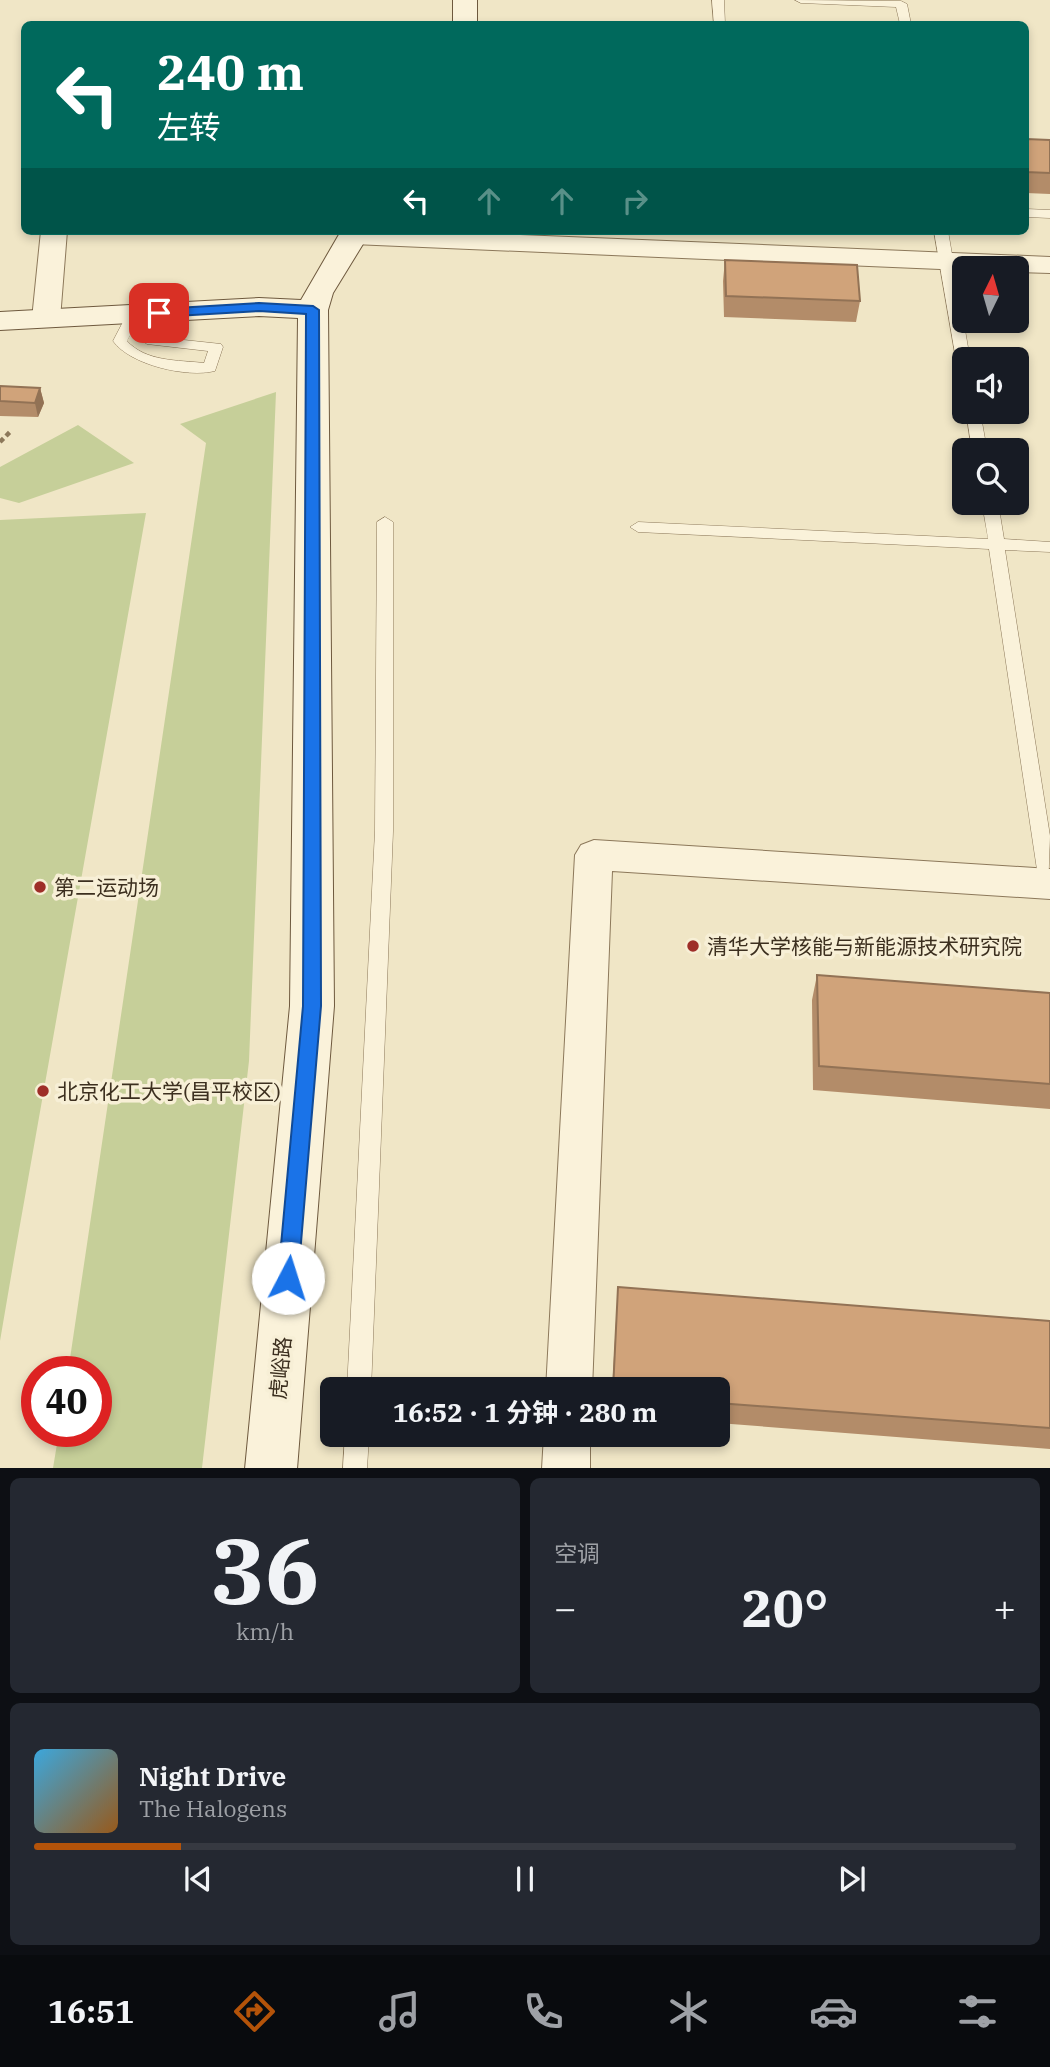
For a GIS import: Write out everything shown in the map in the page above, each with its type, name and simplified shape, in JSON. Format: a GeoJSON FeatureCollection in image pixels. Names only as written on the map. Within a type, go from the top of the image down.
{"type":"FeatureCollection","features":[{"type":"Feature","properties":{"kind":"street"},"geometry":{"type":"LineString","coordinates":[[465,21],[466,0]]}},
{"type":"Feature","properties":{"kind":"street"},"geometry":{"type":"LineString","coordinates":[[46,319],[54,235]]}},
{"type":"Feature","properties":{"kind":"street","name":"虎峪路"},"geometry":{"type":"LineString","coordinates":[[271,1468],[312,1006],[313,310],[318,293],[354,235]]}},
{"type":"Feature","properties":{"kind":"street"},"geometry":{"type":"LineString","coordinates":[[377,235],[1050,265]]}},
{"type":"Feature","properties":{"kind":"street"},"geometry":{"type":"LineString","coordinates":[[0,321],[259,307],[313,310]]}},
{"type":"Feature","properties":{"kind":"street"},"geometry":{"type":"LineString","coordinates":[[570,1377],[594,855],[1049,883]]}},
{"type":"Feature","properties":{"kind":"street"},"geometry":{"type":"LineString","coordinates":[[566,1468],[567,1447]]}},
{"type":"Feature","properties":{"kind":"lane"},"geometry":{"type":"LineString","coordinates":[[718,0],[720,21]]}},
{"type":"Feature","properties":{"kind":"lane"},"geometry":{"type":"LineString","coordinates":[[801,0],[901,4],[904,21]]}},
{"type":"Feature","properties":{"kind":"lane"},"geometry":{"type":"LineString","coordinates":[[1029,213],[1050,214]]}},
{"type":"Feature","properties":{"kind":"lane"},"geometry":{"type":"LineString","coordinates":[[942,235],[961,347]]}},
{"type":"Feature","properties":{"kind":"lane"},"geometry":{"type":"LineString","coordinates":[[134,314],[145,336],[152,341],[216,347],[209,368],[142,359],[125,351],[120,341],[134,314]]}},
{"type":"Feature","properties":{"kind":"lane"},"geometry":{"type":"LineString","coordinates":[[991,515],[1049,883]]}},
{"type":"Feature","properties":{"kind":"lane"},"geometry":{"type":"LineString","coordinates":[[360,1377],[384,831],[385,522]]}},
{"type":"Feature","properties":{"kind":"lane"},"geometry":{"type":"LineString","coordinates":[[638,527],[1050,547]]}},
{"type":"Feature","properties":{"kind":"lane"},"geometry":{"type":"LineString","coordinates":[[355,1468],[356,1447]]}},
{"type":"Feature","properties":{"kind":"path"},"geometry":{"type":"LineString","coordinates":[[0,442],[10,432]]}},
{"type":"Feature","properties":{"kind":"green space"},"geometry":{"type":"Polygon","coordinates":[[[276,392],[249,1061],[202,1468],[53,1468],[56,1447],[112,1447],[112,1356],[70,1356],[206,443],[180,424],[276,392]]]}},
{"type":"Feature","properties":{"kind":"green space"},"geometry":{"type":"Polygon","coordinates":[[[78,425],[134,463],[19,503],[0,498],[0,467],[78,425]]]}},
{"type":"Feature","properties":{"kind":"green space","name":"第二运动场"},"geometry":{"type":"Polygon","coordinates":[[[146,513],[15,1253],[0,1341],[0,520],[146,513]]]}},
{"type":"Feature","properties":{"kind":"building"},"geometry":{"type":"Polygon","coordinates":[[[1029,139],[1050,140],[1050,173],[1029,172],[1029,139]]]}},
{"type":"Feature","properties":{"kind":"building"},"geometry":{"type":"Polygon","coordinates":[[[725,260],[857,265],[860,301],[726,296],[725,260]]]}},
{"type":"Feature","properties":{"kind":"building"},"geometry":{"type":"Polygon","coordinates":[[[0,386],[40,388],[35,403],[0,401],[0,386]]]}},
{"type":"Feature","properties":{"kind":"building"},"geometry":{"type":"Polygon","coordinates":[[[817,975],[1050,993],[1050,1084],[819,1066],[817,975]]]}},
{"type":"Feature","properties":{"kind":"building"},"geometry":{"type":"Polygon","coordinates":[[[618,1287],[1050,1321],[1050,1428],[730,1404],[730,1377],[614,1377],[618,1287]]]}},
{"type":"Feature","properties":{"kind":"place","name":"第二运动场"},"geometry":{"type":"Point","coordinates":[40,887]}},
{"type":"Feature","properties":{"kind":"place","name":"清华大学核能与新能源技术研究院"},"geometry":{"type":"Point","coordinates":[693,946]}},
{"type":"Feature","properties":{"kind":"place","name":"北京化工大学(昌平校区)"},"geometry":{"type":"Point","coordinates":[43,1091]}},
{"type":"Feature","properties":{"kind":"route"},"geometry":{"type":"LineString","coordinates":[[159,313],[259,307],[313,310],[312,1006],[288,1278]]}}]}
